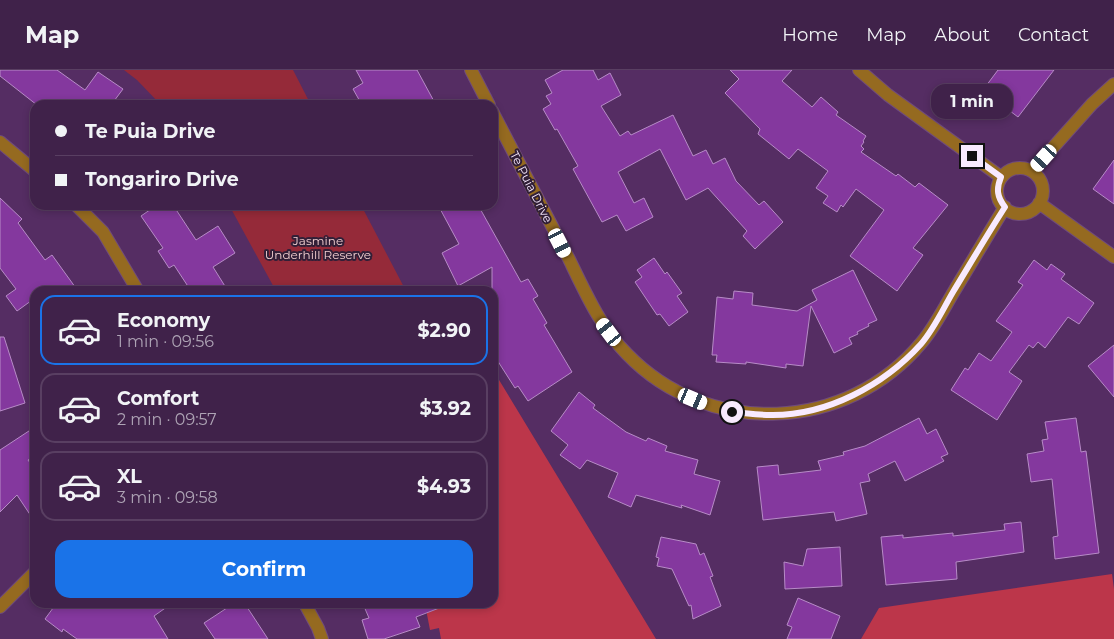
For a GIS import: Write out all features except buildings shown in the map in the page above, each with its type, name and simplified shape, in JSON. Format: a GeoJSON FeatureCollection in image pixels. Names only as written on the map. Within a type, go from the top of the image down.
{"type":"FeatureCollection","features":[{"type":"Feature","properties":{"kind":"street"},"geometry":{"type":"LineString","coordinates":[[472,70],[487,100]]}},
{"type":"Feature","properties":{"kind":"street"},"geometry":{"type":"LineString","coordinates":[[859,70],[888,95],[1001,177]]}},
{"type":"Feature","properties":{"kind":"street"},"geometry":{"type":"LineString","coordinates":[[1032,171],[1092,104],[1114,84]]}},
{"type":"Feature","properties":{"kind":"street","name":"Te Puia Drive"},"geometry":{"type":"LineString","coordinates":[[498,123],[600,320],[626,354],[651,376],[680,394],[706,405],[732,412],[771,415],[805,412],[852,396],[876,383],[900,364],[922,342],[1005,207]]}},
{"type":"Feature","properties":{"kind":"street"},"geometry":{"type":"LineString","coordinates":[[0,142],[30,167]]}},
{"type":"Feature","properties":{"kind":"street"},"geometry":{"type":"LineString","coordinates":[[1019,168],[1032,171],[1038,176],[1043,190],[1039,203],[1033,209],[1019,214],[1011,212],[999,201],[997,193],[1001,177],[1012,169],[1019,168]]}},
{"type":"Feature","properties":{"kind":"street"},"geometry":{"type":"LineString","coordinates":[[1039,203],[1114,257]]}},
{"type":"Feature","properties":{"kind":"street"},"geometry":{"type":"LineString","coordinates":[[81,210],[103,232],[135,286]]}},
{"type":"Feature","properties":{"kind":"street"},"geometry":{"type":"LineString","coordinates":[[0,607],[30,577]]}},
{"type":"Feature","properties":{"kind":"street"},"geometry":{"type":"LineString","coordinates":[[307,608],[322,639]]}},
{"type":"Feature","properties":{"kind":"green space"},"geometry":{"type":"Polygon","coordinates":[[[124,70],[293,70],[308,100],[156,100],[137,80],[124,70]]]}},
{"type":"Feature","properties":{"kind":"green space","name":"Jasmine Underhill Reserve"},"geometry":{"type":"Polygon","coordinates":[[[232,210],[364,210],[403,286],[273,286],[232,210]]]}},
{"type":"Feature","properties":{"kind":"shaded area"},"geometry":{"type":"Polygon","coordinates":[[[498,378],[656,639],[441,639],[439,628],[430,630],[426,608],[498,608],[498,378]]]}},
{"type":"Feature","properties":{"kind":"shaded area"},"geometry":{"type":"Polygon","coordinates":[[[1112,574],[1114,589],[1114,639],[861,639],[879,608],[1112,574]]]}},
{"type":"Feature","properties":{"kind":"route"},"geometry":{"type":"LineString","coordinates":[[732,412],[771,415],[805,412],[829,405],[852,396],[876,383],[900,364],[922,342],[1005,207],[999,201],[997,193],[1001,177],[972,156]]}}]}
